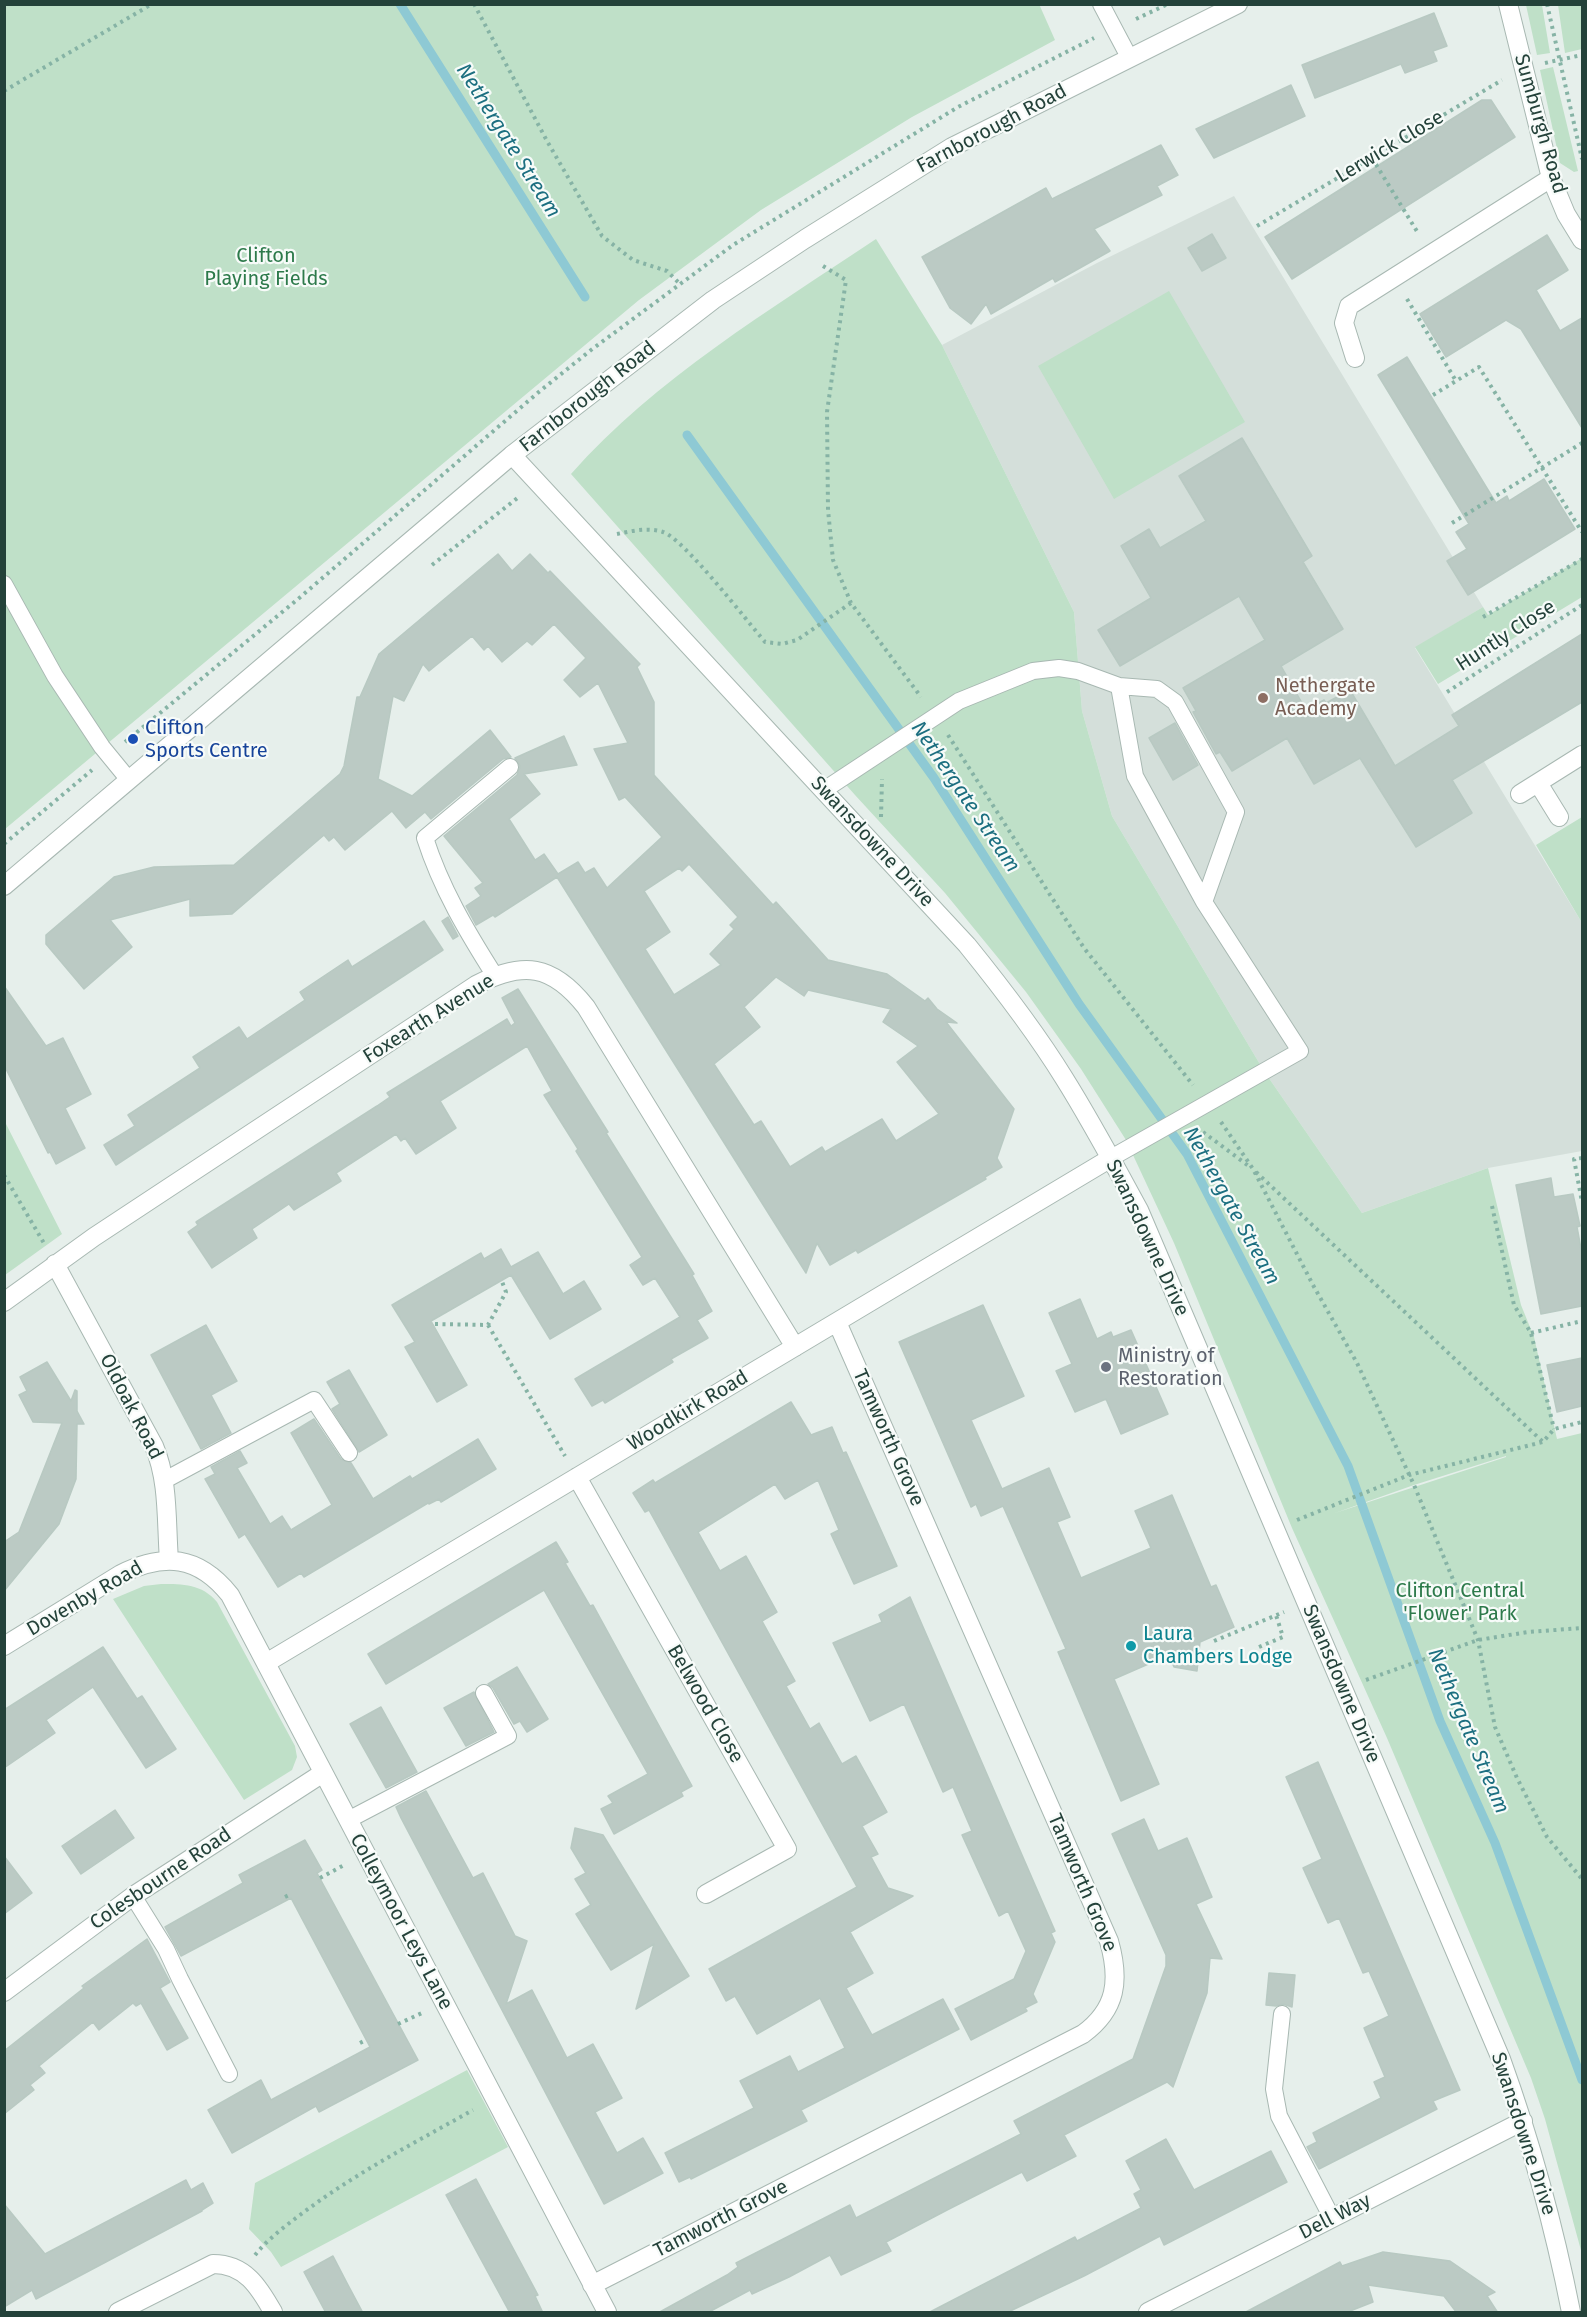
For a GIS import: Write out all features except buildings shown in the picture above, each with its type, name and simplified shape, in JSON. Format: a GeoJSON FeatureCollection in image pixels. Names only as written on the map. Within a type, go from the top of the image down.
{"type":"FeatureCollection","features":[{"type":"Feature","properties":{"kind":"street","name":"Farnborough Road"},"geometry":{"type":"LineString","coordinates":[[4,886],[512,455],[713,300],[952,147],[1238,4]]}},
{"type":"Feature","properties":{"kind":"street","name":"Sumburgh Road"},"geometry":{"type":"LineString","coordinates":[[1508,4],[1551,178],[1566,214],[1582,240]]}},
{"type":"Feature","properties":{"kind":"street"},"geometry":{"type":"LineString","coordinates":[[1355,358],[1344,323],[1349,306],[1551,178]]}},
{"type":"Feature","properties":{"kind":"street"},"geometry":{"type":"LineString","coordinates":[[1566,214],[1582,204]]}},
{"type":"Feature","properties":{"kind":"street","name":"Swansdowne Drive"},"geometry":{"type":"LineString","coordinates":[[512,455],[967,945],[1001,987],[1064,1077],[1111,1158],[1139,1210],[1501,2059],[1523,2121],[1560,2254],[1571,2313]]}},
{"type":"Feature","properties":{"kind":"street"},"geometry":{"type":"LineString","coordinates":[[1520,794],[1582,755]]}},
{"type":"Feature","properties":{"kind":"street"},"geometry":{"type":"LineString","coordinates":[[1538,783],[1559,817]]}},
{"type":"Feature","properties":{"kind":"street","name":"Foxearth Avenue"},"geometry":{"type":"LineString","coordinates":[[4,1302],[94,1236],[476,985],[511,971],[540,972],[559,979],[586,1007],[795,1347]]}},
{"type":"Feature","properties":{"kind":"street","name":"Woodkirk Road"},"geometry":{"type":"LineString","coordinates":[[266,1663],[1111,1158]]}},
{"type":"Feature","properties":{"kind":"street","name":"Oldoak Road"},"geometry":{"type":"LineString","coordinates":[[56,1264],[162,1464],[165,1480],[169,1560]]}},
{"type":"Feature","properties":{"kind":"street","name":"Tamworth Grove"},"geometry":{"type":"LineString","coordinates":[[592,2285],[1083,2034],[1095,2025],[1112,1999],[1115,1970],[1109,1941],[837,1322]]}},
{"type":"Feature","properties":{"kind":"street","name":"Belwood Close"},"geometry":{"type":"LineString","coordinates":[[577,1477],[787,1849],[706,1894]]}},
{"type":"Feature","properties":{"kind":"street","name":"Colleymoor Leys Lane"},"geometry":{"type":"LineString","coordinates":[[169,1560],[201,1569],[221,1584],[230,1595],[607,2313]]}},
{"type":"Feature","properties":{"kind":"street","name":"Dovenby Road"},"geometry":{"type":"LineString","coordinates":[[4,1646],[120,1574],[140,1565],[169,1560]]}},
{"type":"Feature","properties":{"kind":"street","name":"Colesbourne Road"},"geometry":{"type":"LineString","coordinates":[[4,1992],[133,1896],[323,1773]]}},
{"type":"Feature","properties":{"kind":"street","name":"Dell Way"},"geometry":{"type":"LineString","coordinates":[[1148,2313],[1523,2121]]}},
{"type":"Feature","properties":{"kind":"street"},"geometry":{"type":"LineString","coordinates":[[118,2313],[213,2264],[224,2264],[242,2272],[261,2290],[273,2313]]}},
{"type":"Feature","properties":{"kind":"lane"},"geometry":{"type":"LineString","coordinates":[[1101,4],[1129,57]]}},
{"type":"Feature","properties":{"kind":"lane"},"geometry":{"type":"LineString","coordinates":[[4,584],[55,676],[102,747],[129,780]]}},
{"type":"Feature","properties":{"kind":"lane"},"geometry":{"type":"LineString","coordinates":[[824,790],[883,748],[959,700],[1033,671],[1071,669],[1119,686],[1157,689],[1175,702],[1236,812],[1204,902]]}},
{"type":"Feature","properties":{"kind":"lane"},"geometry":{"type":"LineString","coordinates":[[1111,1158],[1300,1051],[1204,902],[1135,776],[1119,686]]}},
{"type":"Feature","properties":{"kind":"lane"},"geometry":{"type":"LineString","coordinates":[[495,976],[455,910],[433,863],[425,838],[510,767]]}},
{"type":"Feature","properties":{"kind":"lane"},"geometry":{"type":"LineString","coordinates":[[165,1480],[314,1400],[349,1453]]}},
{"type":"Feature","properties":{"kind":"lane"},"geometry":{"type":"LineString","coordinates":[[348,1820],[508,1736],[484,1693]]}},
{"type":"Feature","properties":{"kind":"lane"},"geometry":{"type":"LineString","coordinates":[[133,1896],[175,1965],[229,2074]]}},
{"type":"Feature","properties":{"kind":"lane"},"geometry":{"type":"LineString","coordinates":[[1282,2014],[1274,2089],[1279,2116],[1332,2218]]}},
{"type":"Feature","properties":{"kind":"path"},"geometry":{"type":"LineString","coordinates":[[4,91],[152,4]]}},
{"type":"Feature","properties":{"kind":"path"},"geometry":{"type":"LineString","coordinates":[[474,4],[547,141],[602,236],[633,260],[668,271],[680,284]]}},
{"type":"Feature","properties":{"kind":"path"},"geometry":{"type":"LineString","coordinates":[[1547,4],[1582,159]]}},
{"type":"Feature","properties":{"kind":"path","name":"Lerwick Close"},"geometry":{"type":"LineString","coordinates":[[1257,226],[1524,68],[1582,55]]}},
{"type":"Feature","properties":{"kind":"path"},"geometry":{"type":"LineString","coordinates":[[1372,158],[1432,254]]}},
{"type":"Feature","properties":{"kind":"path"},"geometry":{"type":"LineString","coordinates":[[823,266],[846,280],[827,412],[829,534],[833,560],[851,603],[1084,948],[1208,1102],[1253,1169],[1313,1285],[1357,1363],[1438,1539],[1478,1640],[1495,1727],[1517,1778],[1547,1837],[1582,1879]]}},
{"type":"Feature","properties":{"kind":"path"},"geometry":{"type":"LineString","coordinates":[[1394,277],[1456,381]]}},
{"type":"Feature","properties":{"kind":"path"},"geometry":{"type":"LineString","coordinates":[[1433,395],[1479,367],[1582,532]]}},
{"type":"Feature","properties":{"kind":"path"},"geometry":{"type":"LineString","coordinates":[[1452,523],[1582,443]]}},
{"type":"Feature","properties":{"kind":"path"},"geometry":{"type":"LineString","coordinates":[[432,565],[520,496],[527,499]]}},
{"type":"Feature","properties":{"kind":"path"},"geometry":{"type":"LineString","coordinates":[[591,539],[643,529],[665,532],[694,558],[765,642],[782,644],[797,640],[851,603]]}},
{"type":"Feature","properties":{"kind":"path","name":"Huntly Close"},"geometry":{"type":"LineString","coordinates":[[1483,617],[1582,559]]}},
{"type":"Feature","properties":{"kind":"path","name":"Huntly Close"},"geometry":{"type":"LineString","coordinates":[[1447,692],[1582,605]]}},
{"type":"Feature","properties":{"kind":"path"},"geometry":{"type":"LineString","coordinates":[[880,851],[883,748]]}},
{"type":"Feature","properties":{"kind":"path"},"geometry":{"type":"LineString","coordinates":[[1183,1118],[1253,1169],[1543,1442]]}},
{"type":"Feature","properties":{"kind":"path"},"geometry":{"type":"LineString","coordinates":[[1582,1158],[1574,1160],[1582,1202]]}},
{"type":"Feature","properties":{"kind":"path"},"geometry":{"type":"LineString","coordinates":[[4,1175],[56,1264]]}},
{"type":"Feature","properties":{"kind":"path"},"geometry":{"type":"LineString","coordinates":[[1492,1206],[1514,1305],[1530,1333],[1554,1429]]}},
{"type":"Feature","properties":{"kind":"path"},"geometry":{"type":"LineString","coordinates":[[488,1325],[506,1292],[501,1279]]}},
{"type":"Feature","properties":{"kind":"path"},"geometry":{"type":"LineString","coordinates":[[1530,1333],[1582,1321]]}},
{"type":"Feature","properties":{"kind":"path"},"geometry":{"type":"LineString","coordinates":[[435,1324],[488,1325]]}},
{"type":"Feature","properties":{"kind":"path"},"geometry":{"type":"LineString","coordinates":[[488,1325],[577,1477]]}},
{"type":"Feature","properties":{"kind":"path"},"geometry":{"type":"LineString","coordinates":[[1275,1530],[1409,1475],[1543,1442],[1554,1429],[1582,1422]]}},
{"type":"Feature","properties":{"kind":"path"},"geometry":{"type":"LineString","coordinates":[[1214,1641],[1306,1602]]}},
{"type":"Feature","properties":{"kind":"path"},"geometry":{"type":"LineString","coordinates":[[1259,1647],[1283,1636],[1276,1615]]}},
{"type":"Feature","properties":{"kind":"path"},"geometry":{"type":"LineString","coordinates":[[1343,1688],[1478,1640],[1528,1632],[1582,1628]]}},
{"type":"Feature","properties":{"kind":"path"},"geometry":{"type":"LineString","coordinates":[[360,2043],[366,2040]]}},
{"type":"Feature","properties":{"kind":"path"},"geometry":{"type":"LineString","coordinates":[[242,2272],[264,2244],[324,2197],[360,2174],[494,2099]]}},
{"type":"Feature","properties":{"kind":"shaded area","name":"Nethergate Academy"},"geometry":{"type":"Polygon","coordinates":[[[1234,196],[1483,607],[1415,648],[1582,923],[1582,1151],[1488,1168],[1362,1213],[1264,1071],[1112,816],[1082,711],[1074,612],[942,345],[1097,263],[1234,196]]]}},
{"type":"Feature","properties":{"kind":"green space","name":"Clifton Playing Fields"},"geometry":{"type":"Polygon","coordinates":[[[1039,4],[1055,40],[912,117],[761,210],[639,300],[5,829],[4,5],[1039,4]]]}},
{"type":"Feature","properties":{"kind":"green space"},"geometry":{"type":"Polygon","coordinates":[[[1526,5],[1542,5],[1550,53],[1537,55],[1526,5]]]}},
{"type":"Feature","properties":{"kind":"green space"},"geometry":{"type":"Polygon","coordinates":[[[1558,5],[1582,5],[1582,49],[1565,53],[1558,5]]]}},
{"type":"Feature","properties":{"kind":"green space"},"geometry":{"type":"Polygon","coordinates":[[[1553,67],[1578,171],[1574,172],[1560,163],[1540,70],[1553,67]]]}},
{"type":"Feature","properties":{"kind":"green space","name":"Clifton Central 'Flower' Park"},"geometry":{"type":"Polygon","coordinates":[[[876,239],[942,345],[1074,612],[1082,711],[1112,816],[1264,1071],[1362,1213],[1488,1168],[1521,1305],[1534,1337],[1557,1439],[1582,1433],[1582,2254],[1545,2119],[1531,2078],[1387,1738],[1292,1528],[1174,1243],[1126,1140],[1081,1069],[1026,992],[945,893],[855,795],[571,474],[604,439],[677,376],[755,319],[876,239]],[[1506,1457],[1414,1485],[1335,1513],[1506,1457]]]}},
{"type":"Feature","properties":{"kind":"green space"},"geometry":{"type":"Polygon","coordinates":[[[1169,291],[1245,422],[1114,499],[1038,366],[1169,291]]]}},
{"type":"Feature","properties":{"kind":"green space"},"geometry":{"type":"Polygon","coordinates":[[[1582,558],[1582,597],[1438,684],[1415,647],[1483,607],[1488,615],[1582,558]]]}},
{"type":"Feature","properties":{"kind":"green space"},"geometry":{"type":"Polygon","coordinates":[[[1582,817],[1582,923],[1536,845],[1582,817]]]}},
{"type":"Feature","properties":{"kind":"green space"},"geometry":{"type":"Polygon","coordinates":[[[5,1122],[62,1234],[4,1275],[5,1122]]]}},
{"type":"Feature","properties":{"kind":"green space"},"geometry":{"type":"Polygon","coordinates":[[[161,1584],[198,1588],[217,1602],[295,1746],[297,1757],[292,1770],[244,1800],[113,1599],[144,1586],[161,1584]]]}},
{"type":"Feature","properties":{"kind":"green space"},"geometry":{"type":"Polygon","coordinates":[[[467,2070],[508,2147],[281,2267],[271,2252],[249,2229],[255,2183],[467,2070]]]}},
{"type":"Feature","properties":{"kind":"waterway","name":"Nethergate Stream"},"geometry":{"type":"LineString","coordinates":[[400,4],[585,297]]}},
{"type":"Feature","properties":{"kind":"waterway","name":"Nethergate Stream"},"geometry":{"type":"LineString","coordinates":[[687,435],[934,778],[1079,1004],[1187,1154],[1348,1466],[1440,1721],[1495,1843],[1582,2080]]}},
{"type":"Feature","properties":{"kind":"place","name":"Nethergate Academy"},"geometry":{"type":"Point","coordinates":[1263,698]}},
{"type":"Feature","properties":{"kind":"place","name":"Clifton Sports Centre"},"geometry":{"type":"Point","coordinates":[133,739]}},
{"type":"Feature","properties":{"kind":"place","name":"Ministry of Restoration"},"geometry":{"type":"Point","coordinates":[1106,1367]}},
{"type":"Feature","properties":{"kind":"place","name":"Laura Chambers Lodge"},"geometry":{"type":"Point","coordinates":[1131,1646]}}]}
